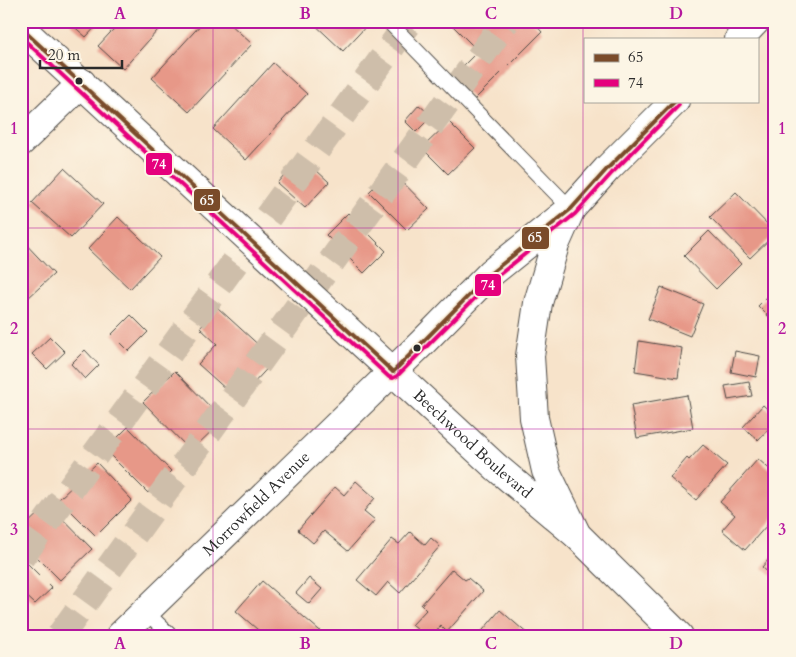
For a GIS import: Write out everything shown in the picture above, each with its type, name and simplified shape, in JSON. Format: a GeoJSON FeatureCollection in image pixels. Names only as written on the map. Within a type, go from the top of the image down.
{"type":"FeatureCollection","features":[{"type":"Feature","properties":{"kind":"street"},"geometry":{"type":"LineString","coordinates":[[740,38],[756,21]]}},
{"type":"Feature","properties":{"kind":"street"},"geometry":{"type":"LineString","coordinates":[[21,28],[393,372]]}},
{"type":"Feature","properties":{"kind":"street"},"geometry":{"type":"LineString","coordinates":[[21,142],[82,83]]}},
{"type":"Feature","properties":{"kind":"street","name":"Beechwood Boulevard"},"geometry":{"type":"LineString","coordinates":[[674,102],[617,159],[571,209],[491,273],[393,372],[496,467],[577,535],[679,636]]}},
{"type":"Feature","properties":{"kind":"street","name":"Beechwood Boulevard"},"geometry":{"type":"LineString","coordinates":[[571,209],[555,245],[538,303],[530,356],[534,418],[546,471],[577,535]]}},
{"type":"Feature","properties":{"kind":"street","name":"Morrowfield Avenue"},"geometry":{"type":"LineString","coordinates":[[120,636],[393,372]]}},
{"type":"Feature","properties":{"kind":"lane"},"geometry":{"type":"LineString","coordinates":[[388,21],[571,209]]}},
{"type":"Feature","properties":{"kind":"lane"},"geometry":{"type":"LineString","coordinates":[[146,611],[171,636]]}},
{"type":"Feature","properties":{"kind":"building"},"geometry":{"type":"Polygon","coordinates":[[[72,21],[101,21],[86,37],[70,23],[72,21]]]}},
{"type":"Feature","properties":{"kind":"building"},"geometry":{"type":"Polygon","coordinates":[[[121,21],[166,21],[123,69],[98,46],[121,21]]]}},
{"type":"Feature","properties":{"kind":"building"},"geometry":{"type":"Polygon","coordinates":[[[204,21],[227,21],[252,44],[189,112],[152,78],[204,21]]]}},
{"type":"Feature","properties":{"kind":"building"},"geometry":{"type":"Polygon","coordinates":[[[311,21],[371,21],[343,51],[311,21]]]}},
{"type":"Feature","properties":{"kind":"building"},"geometry":{"type":"Polygon","coordinates":[[[448,21],[532,21],[542,32],[474,100],[452,77],[478,51],[448,21]]]}},
{"type":"Feature","properties":{"kind":"building"},"geometry":{"type":"Polygon","coordinates":[[[273,63],[307,94],[246,160],[213,129],[273,63]]]}},
{"type":"Feature","properties":{"kind":"building"},"geometry":{"type":"Polygon","coordinates":[[[419,105],[432,116],[416,132],[405,121],[419,105]]]}},
{"type":"Feature","properties":{"kind":"building"},"geometry":{"type":"Polygon","coordinates":[[[449,122],[475,148],[448,174],[422,148],[449,122]]]}},
{"type":"Feature","properties":{"kind":"building"},"geometry":{"type":"Polygon","coordinates":[[[301,156],[329,182],[305,208],[277,183],[301,156]]]}},
{"type":"Feature","properties":{"kind":"building"},"geometry":{"type":"Polygon","coordinates":[[[64,168],[103,204],[71,238],[32,203],[64,168]]]}},
{"type":"Feature","properties":{"kind":"building"},"geometry":{"type":"Polygon","coordinates":[[[391,170],[429,209],[407,230],[369,192],[391,170]]]}},
{"type":"Feature","properties":{"kind":"building"},"geometry":{"type":"Polygon","coordinates":[[[736,192],[775,232],[750,258],[710,217],[736,192]]]}},
{"type":"Feature","properties":{"kind":"building"},"geometry":{"type":"Polygon","coordinates":[[[348,213],[386,251],[364,273],[326,235],[348,213]]]}},
{"type":"Feature","properties":{"kind":"building"},"geometry":{"type":"Polygon","coordinates":[[[118,217],[160,257],[130,289],[88,249],[118,217]]]}},
{"type":"Feature","properties":{"kind":"building"},"geometry":{"type":"Polygon","coordinates":[[[709,231],[741,264],[716,289],[684,256],[709,231]]]}},
{"type":"Feature","properties":{"kind":"building"},"geometry":{"type":"Polygon","coordinates":[[[21,239],[54,274],[27,299],[21,293],[21,239]]]}},
{"type":"Feature","properties":{"kind":"building"},"geometry":{"type":"Polygon","coordinates":[[[661,287],[703,304],[690,336],[648,319],[661,287]]]}},
{"type":"Feature","properties":{"kind":"building"},"geometry":{"type":"Polygon","coordinates":[[[771,293],[775,297],[775,323],[758,306],[771,293]]]}},
{"type":"Feature","properties":{"kind":"building"},"geometry":{"type":"Polygon","coordinates":[[[218,308],[275,360],[238,400],[198,364],[217,344],[200,328],[218,308]]]}},
{"type":"Feature","properties":{"kind":"building"},"geometry":{"type":"Polygon","coordinates":[[[131,315],[148,332],[129,351],[112,334],[131,315]]]}},
{"type":"Feature","properties":{"kind":"building"},"geometry":{"type":"Polygon","coordinates":[[[50,337],[65,352],[47,369],[32,354],[50,337]]]}},
{"type":"Feature","properties":{"kind":"building"},"geometry":{"type":"Polygon","coordinates":[[[639,341],[682,348],[678,378],[635,371],[639,341]]]}},
{"type":"Feature","properties":{"kind":"building"},"geometry":{"type":"Polygon","coordinates":[[[85,350],[99,365],[85,379],[71,364],[85,350]]]}},
{"type":"Feature","properties":{"kind":"building"},"geometry":{"type":"Polygon","coordinates":[[[735,351],[760,356],[756,377],[731,372],[735,351]]]}},
{"type":"Feature","properties":{"kind":"building"},"geometry":{"type":"Polygon","coordinates":[[[175,371],[223,420],[191,451],[143,402],[175,371]]]}},
{"type":"Feature","properties":{"kind":"building"},"geometry":{"type":"Polygon","coordinates":[[[749,382],[752,396],[728,400],[725,386],[749,382]]]}},
{"type":"Feature","properties":{"kind":"building"},"geometry":{"type":"Polygon","coordinates":[[[687,395],[693,428],[637,438],[631,405],[687,395]]]}},
{"type":"Feature","properties":{"kind":"building"},"geometry":{"type":"Polygon","coordinates":[[[763,405],[775,416],[775,422],[758,440],[743,427],[763,405]]]}},
{"type":"Feature","properties":{"kind":"building"},"geometry":{"type":"Polygon","coordinates":[[[128,427],[171,471],[148,493],[105,450],[128,427]]]}},
{"type":"Feature","properties":{"kind":"building"},"geometry":{"type":"Polygon","coordinates":[[[703,445],[727,465],[696,500],[670,478],[687,458],[689,460],[703,445]]]}},
{"type":"Feature","properties":{"kind":"building"},"geometry":{"type":"Polygon","coordinates":[[[758,459],[775,474],[775,516],[745,550],[722,530],[735,515],[720,502],[758,459]]]}},
{"type":"Feature","properties":{"kind":"building"},"geometry":{"type":"Polygon","coordinates":[[[97,463],[132,500],[96,536],[59,499],[97,463]]]}},
{"type":"Feature","properties":{"kind":"building"},"geometry":{"type":"Polygon","coordinates":[[[356,481],[375,498],[364,511],[375,520],[348,551],[324,531],[313,543],[298,530],[335,487],[344,495],[356,481]]]}},
{"type":"Feature","properties":{"kind":"building"},"geometry":{"type":"Polygon","coordinates":[[[48,504],[92,549],[60,580],[21,541],[21,530],[48,504]]]}},
{"type":"Feature","properties":{"kind":"building"},"geometry":{"type":"Polygon","coordinates":[[[410,532],[425,545],[431,538],[440,546],[400,593],[388,582],[376,596],[357,580],[392,539],[399,544],[410,532]]]}},
{"type":"Feature","properties":{"kind":"building"},"geometry":{"type":"Polygon","coordinates":[[[775,552],[775,579],[762,567],[775,552]]]}},
{"type":"Feature","properties":{"kind":"building"},"geometry":{"type":"Polygon","coordinates":[[[21,557],[52,588],[35,604],[21,591],[21,557]]]}},
{"type":"Feature","properties":{"kind":"building"},"geometry":{"type":"Polygon","coordinates":[[[452,569],[465,580],[468,578],[483,591],[447,632],[441,626],[432,636],[425,636],[412,625],[426,610],[421,605],[452,569]]]}},
{"type":"Feature","properties":{"kind":"building"},"geometry":{"type":"Polygon","coordinates":[[[309,578],[322,589],[309,604],[296,593],[309,578]]]}},
{"type":"Feature","properties":{"kind":"building"},"geometry":{"type":"Polygon","coordinates":[[[262,581],[326,636],[265,636],[236,611],[262,581]]]}},
{"type":"Feature","properties":{"kind":"building"},"geometry":{"type":"Polygon","coordinates":[[[500,610],[530,636],[478,636],[500,610]]]}},
{"type":"Feature","properties":{"kind":"tunnel"},"geometry":{"type":"LineString","coordinates":[[21,557],[410,21]]}},
{"type":"Feature","properties":{"kind":"tunnel"},"geometry":{"type":"LineString","coordinates":[[60,636],[506,21]]}},
{"type":"Feature","properties":{"kind":"transit line","name":"65"},"geometry":{"type":"LineString","coordinates":[[21,28],[393,372]]}},
{"type":"Feature","properties":{"kind":"transit line","name":"74"},"geometry":{"type":"LineString","coordinates":[[21,37],[389,377],[393,378],[495,278],[575,214],[612,173],[679,105]]}},
{"type":"Feature","properties":{"kind":"transit line","name":"65"},"geometry":{"type":"LineString","coordinates":[[393,372],[491,273],[571,209],[607,169],[674,102]]}}]}
